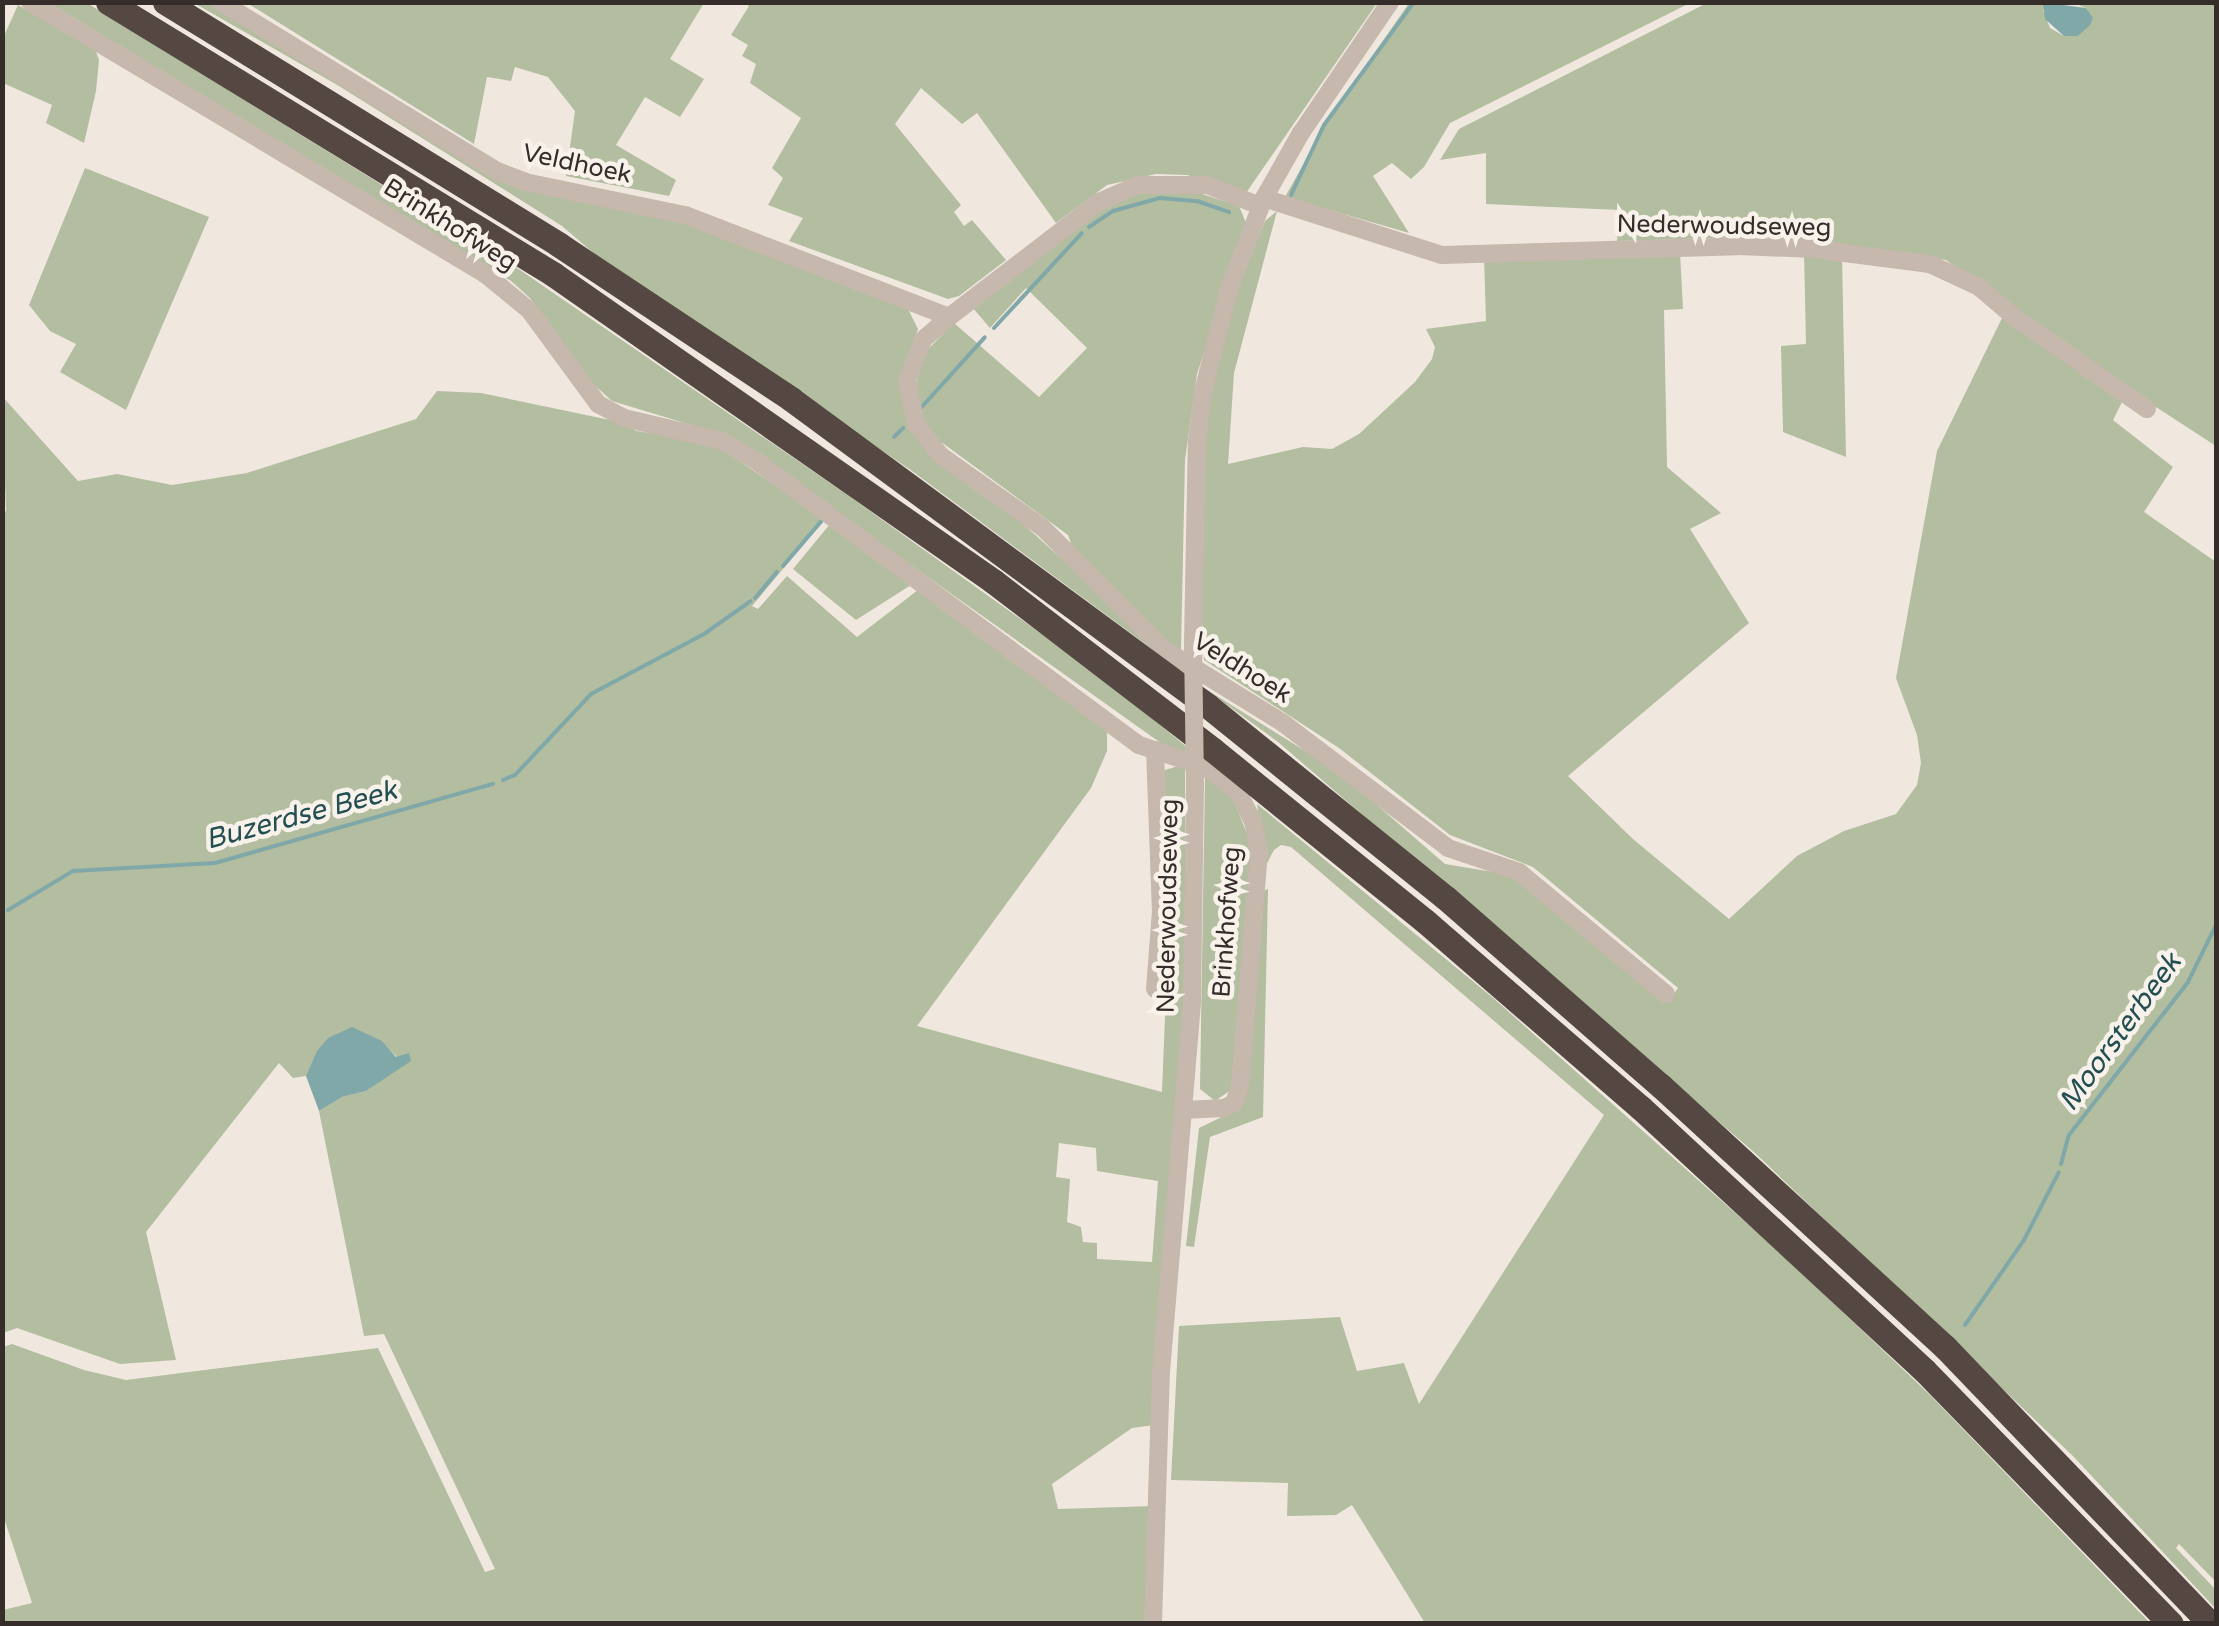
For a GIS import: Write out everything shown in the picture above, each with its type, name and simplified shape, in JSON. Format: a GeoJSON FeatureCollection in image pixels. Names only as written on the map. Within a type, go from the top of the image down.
{"type":"FeatureCollection","features":[{"type":"Feature","properties":{"kind":"highway"},"geometry":{"type":"LineString","coordinates":[[108,2],[553,274],[994,581],[1213,750],[1425,920],[1641,1108],[1924,1370],[2172,1624]]}},
{"type":"Feature","properties":{"kind":"highway"},"geometry":{"type":"LineString","coordinates":[[165,2],[558,244],[791,399],[1208,706],[1446,898],[1676,1099],[1945,1348],[2211,1624]]}},
{"type":"Feature","properties":{"kind":"street","name":"Brinkhofweg"},"geometry":{"type":"LineString","coordinates":[[30,2],[485,274],[529,310],[598,404],[624,418],[722,441],[755,460],[1139,745],[1204,767],[1226,782],[1246,807],[1258,837],[1238,1094],[1224,1108],[1184,1110]]}},
{"type":"Feature","properties":{"kind":"street","name":"Veldhoek"},"geometry":{"type":"LineString","coordinates":[[222,2],[496,171],[524,182],[685,214],[948,317]]}},
{"type":"Feature","properties":{"kind":"street","name":"Nederwoudseweg"},"geometry":{"type":"LineString","coordinates":[[1153,1624],[1161,1372],[1196,928],[1193,496],[1203,392],[1230,289],[1262,202],[1301,134],[1390,2]]}},
{"type":"Feature","properties":{"kind":"street","name":"Veldhoek"},"geometry":{"type":"LineString","coordinates":[[1262,202],[1183,182],[1138,186],[1099,202],[923,340],[908,380],[916,424],[940,455],[1043,528],[1165,650],[1283,723],[1448,848],[1519,872],[1666,994]]}},
{"type":"Feature","properties":{"kind":"street","name":"Nederwoudseweg"},"geometry":{"type":"LineString","coordinates":[[1262,202],[1442,255],[1738,246],[1814,249],[1930,264],[1970,280],[2147,409]]}},
{"type":"Feature","properties":{"kind":"street"},"geometry":{"type":"LineString","coordinates":[[1155,750],[1161,911],[1155,989]]}},
{"type":"Feature","properties":{"kind":"green space"},"geometry":{"type":"Polygon","coordinates":[[[49,3],[87,3],[520,270],[846,494],[1096,673],[1199,757],[1165,746],[731,437],[612,401],[591,382],[530,298],[511,281],[49,3]]]}},
{"type":"Feature","properties":{"kind":"green space"},"geometry":{"type":"Polygon","coordinates":[[[194,3],[213,3],[505,182],[654,210],[908,309],[918,329],[905,368],[911,422],[1198,683],[912,471],[597,256],[562,226],[339,86],[194,3]]]}},
{"type":"Feature","properties":{"kind":"green space"},"geometry":{"type":"Polygon","coordinates":[[[247,3],[704,3],[670,59],[704,79],[680,117],[645,97],[616,145],[676,180],[669,196],[566,176],[575,111],[548,77],[515,67],[511,81],[487,77],[474,144],[247,3]]]}},
{"type":"Feature","properties":{"kind":"green space"},"geometry":{"type":"Polygon","coordinates":[[[745,3],[1377,3],[1246,193],[1187,175],[1156,174],[1107,185],[1056,223],[977,113],[962,124],[921,88],[895,124],[961,205],[954,212],[964,226],[972,220],[1006,260],[959,296],[948,299],[789,241],[803,218],[768,205],[783,178],[772,168],[801,118],[750,83],[756,64],[742,56],[748,45],[731,35],[749,6],[745,3]]]}},
{"type":"Feature","properties":{"kind":"green space"},"geometry":{"type":"Polygon","coordinates":[[[1409,3],[1690,3],[1450,123],[1424,167],[1411,179],[1392,163],[1373,176],[1409,233],[1285,197],[1327,122],[1409,3]]]}},
{"type":"Feature","properties":{"kind":"green space"},"geometry":{"type":"Polygon","coordinates":[[[1707,3],[2048,3],[2043,10],[2050,28],[2064,36],[2078,36],[2092,19],[2086,8],[2074,3],[2216,3],[2216,446],[2068,350],[1946,260],[1829,242],[1751,237],[1617,241],[1620,210],[1486,204],[1486,153],[1440,160],[1459,129],[1707,3]]]}},
{"type":"Feature","properties":{"kind":"green space"},"geometry":{"type":"Polygon","coordinates":[[[18,5],[95,49],[99,60],[96,91],[84,143],[46,123],[52,105],[3,83],[3,38],[18,5]]]}},
{"type":"Feature","properties":{"kind":"green space"},"geometry":{"type":"Polygon","coordinates":[[[85,168],[209,217],[126,410],[60,372],[76,344],[50,331],[29,305],[85,168]]]}},
{"type":"Feature","properties":{"kind":"green space"},"geometry":{"type":"Polygon","coordinates":[[[1138,191],[1199,193],[1239,206],[1246,223],[1197,374],[1185,460],[1181,651],[1158,637],[1075,555],[1068,535],[937,439],[923,421],[915,388],[924,353],[954,323],[1039,397],[1087,348],[1026,288],[990,328],[972,307],[1069,227],[1138,191]]]}},
{"type":"Feature","properties":{"kind":"green space"},"geometry":{"type":"Polygon","coordinates":[[[1277,211],[1234,373],[1228,464],[1303,447],[1332,449],[1359,434],[1415,382],[1432,359],[1435,347],[1426,329],[1486,321],[1484,256],[1680,252],[1683,309],[1664,310],[1667,467],[1721,513],[1690,529],[1749,623],[1568,776],[1633,839],[1729,919],[1797,856],[1844,831],[1896,814],[1917,785],[1921,763],[1917,735],[1896,678],[1937,451],[2003,316],[2123,400],[2113,420],[2173,467],[2144,512],[2216,562],[2216,1582],[2179,1544],[2176,1548],[2216,1590],[2216,1609],[2073,1456],[1755,1153],[1278,742],[1204,688],[1339,772],[1445,864],[1511,875],[1669,1001],[1678,988],[1533,867],[1450,835],[1339,748],[1204,660],[1196,491],[1217,358],[1237,288],[1265,221],[1277,211]]]}},
{"type":"Feature","properties":{"kind":"green space"},"geometry":{"type":"Polygon","coordinates":[[[1804,252],[1842,256],[1846,457],[1783,432],[1781,346],[1806,344],[1804,252]]]}},
{"type":"Feature","properties":{"kind":"green space"},"geometry":{"type":"Polygon","coordinates":[[[437,391],[481,393],[610,420],[637,431],[701,441],[724,450],[824,520],[752,606],[758,609],[787,576],[857,637],[918,590],[1102,725],[1107,733],[1107,751],[1091,788],[917,1026],[1162,1092],[1168,942],[1160,786],[1165,770],[1185,764],[1186,1010],[1154,1425],[1132,1428],[1052,1484],[1058,1509],[1154,1506],[1148,1623],[3,1623],[3,1610],[32,1603],[3,1515],[3,1347],[12,1344],[84,1370],[126,1380],[378,1348],[485,1572],[495,1569],[384,1334],[364,1336],[319,1111],[342,1097],[366,1091],[391,1072],[397,1057],[381,1041],[311,1066],[306,1076],[293,1078],[279,1063],[146,1232],[176,1360],[120,1364],[17,1328],[3,1333],[2,514],[6,511],[2,396],[78,481],[117,474],[172,485],[247,473],[416,419],[437,391]],[[1059,1143],[1056,1177],[1070,1179],[1067,1222],[1081,1227],[1083,1242],[1097,1243],[1097,1259],[1152,1262],[1158,1181],[1097,1171],[1096,1148],[1059,1143]]]}},
{"type":"Feature","properties":{"kind":"green space"},"geometry":{"type":"Polygon","coordinates":[[[830,524],[911,585],[856,620],[793,569],[830,524]]]}},
{"type":"Feature","properties":{"kind":"green space"},"geometry":{"type":"Polygon","coordinates":[[[1205,776],[1233,798],[1252,847],[1231,1090],[1215,1101],[1200,1089],[1205,776]]]}},
{"type":"Feature","properties":{"kind":"green space"},"geometry":{"type":"Polygon","coordinates":[[[1257,804],[1492,997],[1787,1259],[1931,1396],[2150,1623],[1425,1623],[1352,1505],[1336,1515],[1287,1516],[1288,1483],[1171,1480],[1179,1326],[1340,1317],[1357,1371],[1404,1363],[1419,1404],[1604,1115],[1291,847],[1281,845],[1274,850],[1265,867],[1257,804]]]}},
{"type":"Feature","properties":{"kind":"green space"},"geometry":{"type":"Polygon","coordinates":[[[1268,889],[1263,1117],[1210,1137],[1194,1247],[1186,1246],[1199,1128],[1238,1109],[1259,893],[1268,889]]]}},
{"type":"Feature","properties":{"kind":"water"},"geometry":{"type":"Polygon","coordinates":[[[2043,5],[2086,8],[2093,18],[2078,36],[2064,36],[2045,19],[2043,5]]]}},
{"type":"Feature","properties":{"kind":"water"},"geometry":{"type":"Polygon","coordinates":[[[352,1027],[382,1041],[396,1057],[409,1053],[411,1061],[366,1091],[342,1097],[319,1111],[306,1076],[317,1051],[328,1038],[352,1027]]]}},
{"type":"Feature","properties":{"kind":"waterway","name":"Buzerdse Beek"},"geometry":{"type":"LineString","coordinates":[[1291,195],[1324,125],[1414,2]]}},
{"type":"Feature","properties":{"kind":"waterway","name":"Buzerdse Beek"},"geometry":{"type":"LineString","coordinates":[[1089,227],[1113,211],[1160,198],[1197,201],[1229,212]]}},
{"type":"Feature","properties":{"kind":"waterway","name":"Buzerdse Beek"},"geometry":{"type":"LineString","coordinates":[[994,328],[1082,233]]}},
{"type":"Feature","properties":{"kind":"waterway","name":"Buzerdse Beek"},"geometry":{"type":"LineString","coordinates":[[919,410],[985,337]]}},
{"type":"Feature","properties":{"kind":"waterway","name":"Buzerdse Beek"},"geometry":{"type":"LineString","coordinates":[[894,437],[903,428]]}},
{"type":"Feature","properties":{"kind":"waterway","name":"Buzerdse Beek"},"geometry":{"type":"LineString","coordinates":[[783,566],[824,518]]}},
{"type":"Feature","properties":{"kind":"waterway","name":"Buzerdse Beek"},"geometry":{"type":"LineString","coordinates":[[755,598],[777,572]]}},
{"type":"Feature","properties":{"kind":"waterway","name":"Buzerdse Beek"},"geometry":{"type":"LineString","coordinates":[[503,780],[515,775],[591,694],[704,634],[751,601]]}},
{"type":"Feature","properties":{"kind":"waterway","name":"Buzerdse Beek"},"geometry":{"type":"LineString","coordinates":[[8,910],[73,871],[215,863],[493,784]]}},
{"type":"Feature","properties":{"kind":"waterway","name":"Moorsterbeek"},"geometry":{"type":"LineString","coordinates":[[2061,1164],[2069,1135],[2188,982],[2216,925]]}},
{"type":"Feature","properties":{"kind":"waterway","name":"Moorsterbeek"},"geometry":{"type":"LineString","coordinates":[[1965,1325],[2024,1240],[2059,1172]]}}]}
